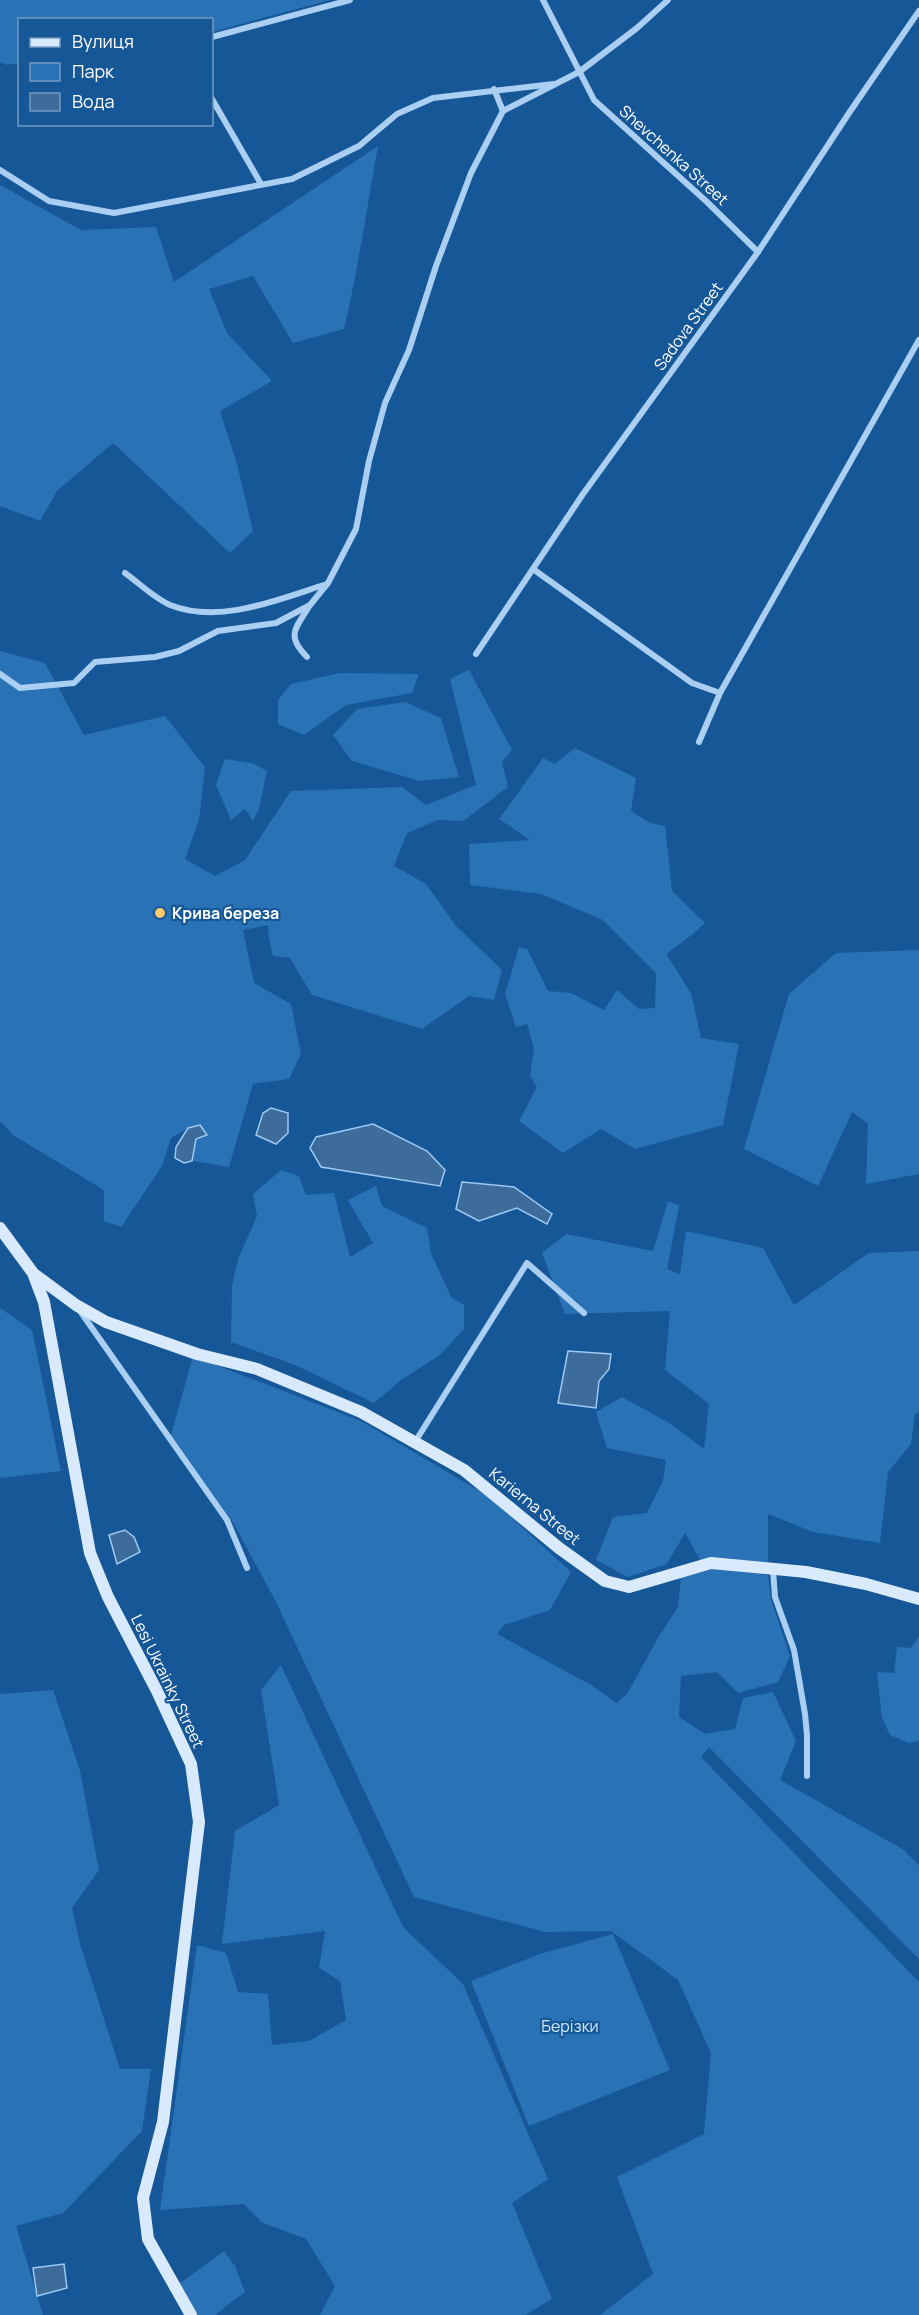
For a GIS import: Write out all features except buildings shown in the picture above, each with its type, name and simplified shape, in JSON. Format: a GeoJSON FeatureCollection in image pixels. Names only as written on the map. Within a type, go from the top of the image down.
{"type":"FeatureCollection","features":[{"type":"Feature","properties":{"kind":"street"},"geometry":{"type":"LineString","coordinates":[[213,37],[350,0]]}},
{"type":"Feature","properties":{"kind":"street"},"geometry":{"type":"LineString","coordinates":[[543,0],[579,72]]}},
{"type":"Feature","properties":{"kind":"street"},"geometry":{"type":"LineString","coordinates":[[307,657],[298,648],[293,632],[310,605],[328,583],[356,529],[369,461],[385,403],[409,350],[435,266],[471,173],[503,111],[579,72],[637,28],[668,0]]}},
{"type":"Feature","properties":{"kind":"street","name":"Sadova Street"},"geometry":{"type":"LineString","coordinates":[[476,654],[583,494],[758,252],[919,11]]}},
{"type":"Feature","properties":{"kind":"street","name":"Shevchenka Street"},"geometry":{"type":"LineString","coordinates":[[579,72],[594,100],[706,201],[758,252]]}},
{"type":"Feature","properties":{"kind":"street"},"geometry":{"type":"LineString","coordinates":[[0,170],[50,201],[114,213],[292,179],[359,146],[397,114],[433,98],[557,83]]}},
{"type":"Feature","properties":{"kind":"street"},"geometry":{"type":"LineString","coordinates":[[494,89],[503,111]]}},
{"type":"Feature","properties":{"kind":"street"},"geometry":{"type":"LineString","coordinates":[[213,101],[261,184]]}},
{"type":"Feature","properties":{"kind":"street"},"geometry":{"type":"LineString","coordinates":[[699,742],[720,693],[919,340]]}},
{"type":"Feature","properties":{"kind":"street"},"geometry":{"type":"LineString","coordinates":[[533,569],[692,683],[720,693]]}},
{"type":"Feature","properties":{"kind":"street"},"geometry":{"type":"LineString","coordinates":[[124,573],[168,604],[194,612],[237,610],[276,601],[328,583]]}},
{"type":"Feature","properties":{"kind":"street"},"geometry":{"type":"LineString","coordinates":[[0,674],[20,688],[74,683],[95,662],[155,657],[179,651],[218,631],[276,623],[310,605]]}},
{"type":"Feature","properties":{"kind":"street","name":"Lesi Ukrainky Street"},"geometry":{"type":"LineString","coordinates":[[0,1228],[33,1273],[71,1302],[106,1322],[187,1351]]}},
{"type":"Feature","properties":{"kind":"street"},"geometry":{"type":"LineString","coordinates":[[414,1442],[527,1263],[584,1313]]}},
{"type":"Feature","properties":{"kind":"street","name":"Lesi Ukrainky Street"},"geometry":{"type":"LineString","coordinates":[[33,1273],[45,1310],[90,1553],[108,1598],[157,1691],[191,1764],[199,1822],[163,2122],[143,2198],[148,2239],[191,2315]]}},
{"type":"Feature","properties":{"kind":"street"},"geometry":{"type":"LineString","coordinates":[[45,1310],[55,1301],[71,1302],[227,1520],[248,1568]]}},
{"type":"Feature","properties":{"kind":"street","name":"Karierna Street"},"geometry":{"type":"LineString","coordinates":[[187,1351],[257,1369],[361,1412],[464,1470],[560,1548],[605,1581],[629,1587],[711,1563],[806,1572],[866,1584],[919,1599]]}},
{"type":"Feature","properties":{"kind":"street"},"geometry":{"type":"LineString","coordinates":[[773,1570],[775,1597],[794,1650],[805,1714],[807,1776]]}},
{"type":"Feature","properties":{"kind":"green space"},"geometry":{"type":"Polygon","coordinates":[[[0,0],[330,0],[213,32],[213,18],[18,18],[18,63],[7,65],[0,62],[0,0]]]}},
{"type":"Feature","properties":{"kind":"green space"},"geometry":{"type":"Polygon","coordinates":[[[378,146],[344,329],[293,343],[253,276],[209,289],[227,333],[272,381],[220,411],[237,464],[253,531],[230,553],[113,443],[57,491],[40,521],[0,506],[0,185],[81,230],[156,227],[174,282],[378,146]]]}},
{"type":"Feature","properties":{"kind":"green space"},"geometry":{"type":"Polygon","coordinates":[[[0,651],[45,663],[84,735],[165,716],[205,767],[199,820],[185,859],[215,876],[245,860],[291,791],[402,787],[426,805],[476,785],[450,679],[469,670],[512,750],[502,762],[508,787],[463,821],[438,820],[407,833],[394,866],[426,884],[456,926],[502,970],[494,1000],[469,996],[422,1029],[312,995],[290,958],[273,956],[268,925],[243,930],[254,983],[291,1004],[301,1054],[289,1079],[253,1084],[229,1167],[192,1161],[200,1125],[188,1128],[171,1138],[162,1166],[121,1227],[104,1221],[104,1190],[13,1135],[0,1121],[0,651]]]}},
{"type":"Feature","properties":{"kind":"green space"},"geometry":{"type":"Polygon","coordinates":[[[340,673],[419,674],[412,693],[346,705],[304,735],[278,724],[278,700],[291,684],[340,673]]]}},
{"type":"Feature","properties":{"kind":"green space"},"geometry":{"type":"Polygon","coordinates":[[[405,702],[441,718],[459,777],[420,781],[352,761],[333,735],[357,709],[405,702]]]}},
{"type":"Feature","properties":{"kind":"green space"},"geometry":{"type":"Polygon","coordinates":[[[575,748],[636,778],[631,811],[650,823],[665,826],[672,891],[705,923],[666,954],[691,993],[701,1038],[739,1044],[723,1125],[635,1149],[601,1129],[563,1153],[519,1121],[537,1087],[530,1076],[534,1048],[527,1024],[516,1027],[505,994],[519,947],[527,949],[548,991],[571,993],[604,1010],[617,990],[639,1009],[655,1008],[656,973],[603,920],[541,894],[470,885],[469,844],[530,840],[499,819],[543,758],[555,764],[575,748]]]}},
{"type":"Feature","properties":{"kind":"green space"},"geometry":{"type":"Polygon","coordinates":[[[225,759],[252,763],[267,771],[259,809],[253,821],[245,809],[231,820],[216,785],[225,759]]]}},
{"type":"Feature","properties":{"kind":"green space"},"geometry":{"type":"Polygon","coordinates":[[[919,950],[919,1174],[866,1184],[868,1124],[852,1112],[818,1186],[744,1149],[789,994],[836,953],[919,950]]]}},
{"type":"Feature","properties":{"kind":"green space"},"geometry":{"type":"Polygon","coordinates":[[[281,1170],[299,1176],[306,1195],[334,1193],[350,1257],[373,1243],[348,1200],[376,1186],[382,1206],[427,1228],[431,1253],[451,1297],[464,1305],[464,1329],[440,1355],[401,1380],[374,1403],[295,1365],[231,1342],[232,1286],[238,1259],[257,1216],[253,1194],[281,1170]]]}},
{"type":"Feature","properties":{"kind":"green space"},"geometry":{"type":"Polygon","coordinates":[[[668,1201],[679,1206],[667,1269],[680,1274],[686,1231],[763,1248],[794,1305],[869,1253],[919,1251],[919,1412],[915,1414],[911,1444],[888,1472],[880,1543],[813,1532],[768,1514],[768,1565],[700,1560],[685,1533],[667,1564],[628,1577],[596,1560],[613,1517],[647,1513],[663,1481],[666,1460],[607,1448],[596,1412],[622,1397],[671,1424],[704,1449],[709,1404],[665,1370],[670,1311],[565,1314],[542,1253],[566,1234],[653,1251],[668,1201]]]}},
{"type":"Feature","properties":{"kind":"green space"},"geometry":{"type":"Polygon","coordinates":[[[0,1308],[32,1330],[61,1471],[0,1478],[0,1308]]]}},
{"type":"Feature","properties":{"kind":"green space"},"geometry":{"type":"Polygon","coordinates":[[[193,1356],[361,1421],[488,1496],[571,1572],[550,1610],[504,1625],[497,1634],[591,1685],[617,1703],[627,1694],[678,1607],[681,1577],[715,1569],[768,1575],[771,1600],[790,1656],[778,1682],[738,1693],[717,1672],[681,1676],[679,1717],[705,1734],[735,1729],[743,1698],[773,1692],[796,1741],[780,1780],[904,1850],[919,1865],[919,1959],[709,1747],[701,1757],[919,1982],[919,2315],[600,2315],[653,2274],[617,2177],[704,2134],[711,2053],[678,1980],[611,1931],[545,1932],[414,1897],[276,1602],[234,1524],[171,1435],[193,1356]]]}},
{"type":"Feature","properties":{"kind":"green space"},"geometry":{"type":"Polygon","coordinates":[[[919,1636],[919,1741],[909,1743],[890,1735],[882,1718],[877,1672],[894,1673],[897,1647],[911,1648],[919,1636]]]}},
{"type":"Feature","properties":{"kind":"green space"},"geometry":{"type":"Polygon","coordinates":[[[281,1665],[403,1927],[463,1984],[548,2179],[512,2203],[552,2299],[525,2315],[320,2315],[335,2286],[306,2239],[261,2222],[244,2204],[160,2210],[197,1945],[226,1953],[238,1992],[268,1994],[272,2045],[309,2041],[346,2020],[340,1981],[319,1968],[325,1931],[222,1944],[235,1831],[279,1805],[261,1690],[281,1665]]]}},
{"type":"Feature","properties":{"kind":"green space"},"geometry":{"type":"Polygon","coordinates":[[[53,1690],[80,1771],[99,1870],[72,1908],[80,1944],[120,2069],[151,2069],[142,2131],[63,2213],[16,2226],[43,2315],[0,2315],[0,1694],[53,1690]]]}},
{"type":"Feature","properties":{"kind":"green space","name":"Берізки"},"geometry":{"type":"Polygon","coordinates":[[[613,1934],[670,2070],[529,2126],[471,1981],[540,1954],[613,1934]]]}},
{"type":"Feature","properties":{"kind":"green space"},"geometry":{"type":"Polygon","coordinates":[[[224,2251],[235,2266],[245,2292],[215,2315],[195,2315],[179,2284],[224,2251]]]}},
{"type":"Feature","properties":{"kind":"water"},"geometry":{"type":"Polygon","coordinates":[[[271,1108],[288,1113],[288,1133],[276,1144],[256,1135],[263,1113],[271,1108]]]}},
{"type":"Feature","properties":{"kind":"water"},"geometry":{"type":"Polygon","coordinates":[[[373,1124],[427,1151],[445,1170],[440,1186],[321,1167],[310,1148],[316,1137],[373,1124]]]}},
{"type":"Feature","properties":{"kind":"water"},"geometry":{"type":"Polygon","coordinates":[[[200,1125],[207,1135],[196,1139],[192,1161],[184,1163],[175,1158],[176,1147],[188,1128],[200,1125]]]}},
{"type":"Feature","properties":{"kind":"water"},"geometry":{"type":"Polygon","coordinates":[[[462,1182],[514,1187],[552,1214],[547,1224],[517,1208],[479,1221],[456,1209],[462,1182]]]}},
{"type":"Feature","properties":{"kind":"water"},"geometry":{"type":"Polygon","coordinates":[[[568,1351],[611,1354],[609,1369],[599,1381],[596,1408],[558,1403],[568,1351]]]}},
{"type":"Feature","properties":{"kind":"water"},"geometry":{"type":"Polygon","coordinates":[[[125,1530],[134,1537],[140,1552],[117,1564],[109,1535],[125,1530]]]}},
{"type":"Feature","properties":{"kind":"water"},"geometry":{"type":"Polygon","coordinates":[[[64,2264],[67,2288],[37,2296],[33,2268],[64,2264]]]}},
{"type":"Feature","properties":{"kind":"place","name":"Крива береза"},"geometry":{"type":"Point","coordinates":[160,913]}}]}
